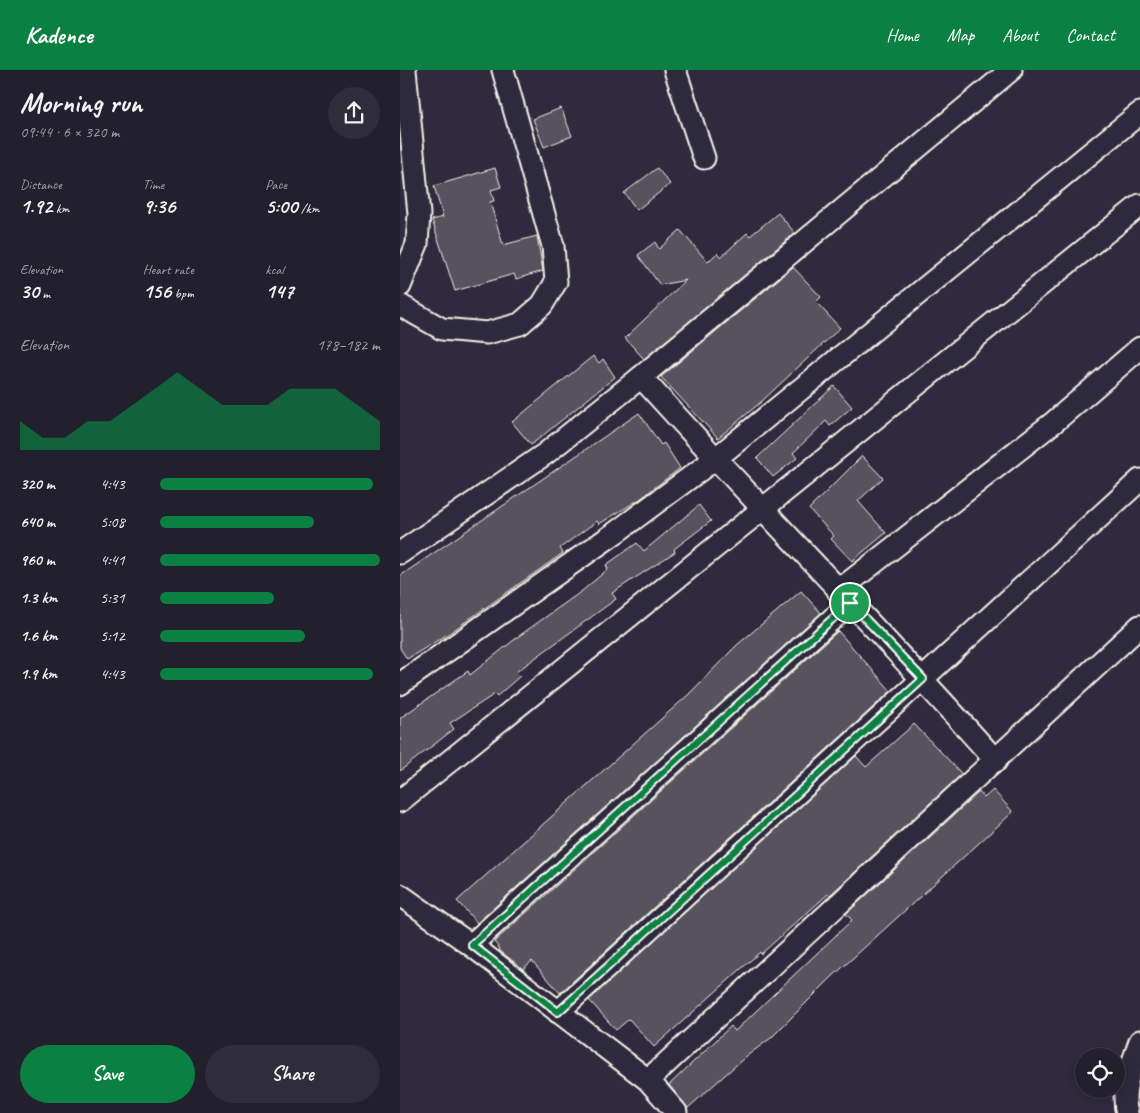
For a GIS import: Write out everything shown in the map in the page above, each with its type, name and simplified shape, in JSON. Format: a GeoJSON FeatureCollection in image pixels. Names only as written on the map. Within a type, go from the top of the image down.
{"type":"FeatureCollection","features":[{"type":"Feature","properties":{"kind":"street"},"geometry":{"type":"LineString","coordinates":[[400,286],[417,244],[419,214],[405,70]]}},
{"type":"Feature","properties":{"kind":"street"},"geometry":{"type":"LineString","coordinates":[[400,305],[442,329],[486,334],[520,324],[542,305],[556,282],[553,246],[503,70]]}},
{"type":"Feature","properties":{"kind":"street"},"geometry":{"type":"LineString","coordinates":[[676,70],[704,158]]}},
{"type":"Feature","properties":{"kind":"street"},"geometry":{"type":"LineString","coordinates":[[400,553],[545,454],[641,377],[1011,70]]}},
{"type":"Feature","properties":{"kind":"street"},"geometry":{"type":"LineString","coordinates":[[400,684],[615,533],[715,459],[1140,113]]}},
{"type":"Feature","properties":{"kind":"street"},"geometry":{"type":"LineString","coordinates":[[400,801],[1140,205]]}},
{"type":"Feature","properties":{"kind":"street"},"geometry":{"type":"LineString","coordinates":[[472,945],[844,597],[1140,348]]}},
{"type":"Feature","properties":{"kind":"street"},"geometry":{"type":"LineString","coordinates":[[641,377],[715,459],[923,679],[996,761]]}},
{"type":"Feature","properties":{"kind":"street"},"geometry":{"type":"LineString","coordinates":[[558,1012],[1140,480]]}},
{"type":"Feature","properties":{"kind":"street"},"geometry":{"type":"LineString","coordinates":[[648,1080],[996,761],[1140,626]]}},
{"type":"Feature","properties":{"kind":"street"},"geometry":{"type":"LineString","coordinates":[[400,895],[472,945],[648,1080],[676,1112]]}},
{"type":"Feature","properties":{"kind":"street"},"geometry":{"type":"LineString","coordinates":[[1127,1113],[1125,1105],[1128,1080],[1140,1041]]}},
{"type":"Feature","properties":{"kind":"building"},"geometry":{"type":"Polygon","coordinates":[[[561,108],[572,136],[544,147],[533,119],[561,108]]]}},
{"type":"Feature","properties":{"kind":"building"},"geometry":{"type":"Polygon","coordinates":[[[495,168],[501,187],[491,190],[494,201],[490,202],[503,245],[537,236],[543,271],[516,279],[514,274],[455,291],[432,220],[443,217],[434,186],[495,168]]]}},
{"type":"Feature","properties":{"kind":"building"},"geometry":{"type":"Polygon","coordinates":[[[657,168],[670,184],[637,210],[624,193],[657,168]]]}},
{"type":"Feature","properties":{"kind":"building"},"geometry":{"type":"Polygon","coordinates":[[[778,213],[795,233],[644,359],[625,338],[686,280],[660,285],[638,255],[655,242],[659,249],[680,230],[708,262],[717,253],[721,257],[747,233],[750,236],[778,213]]]}},
{"type":"Feature","properties":{"kind":"building"},"geometry":{"type":"Polygon","coordinates":[[[793,267],[821,297],[816,302],[840,328],[761,402],[718,438],[661,377],[793,267]]]}},
{"type":"Feature","properties":{"kind":"building"},"geometry":{"type":"Polygon","coordinates":[[[593,356],[599,363],[603,359],[615,377],[531,445],[512,422],[593,356]]]}},
{"type":"Feature","properties":{"kind":"building"},"geometry":{"type":"Polygon","coordinates":[[[834,386],[852,407],[830,426],[826,421],[793,453],[797,458],[773,477],[757,458],[834,386]]]}},
{"type":"Feature","properties":{"kind":"building"},"geometry":{"type":"Polygon","coordinates":[[[639,413],[661,445],[664,443],[680,468],[640,499],[599,524],[597,521],[560,548],[563,553],[448,634],[407,659],[400,648],[400,576],[639,413]]]}},
{"type":"Feature","properties":{"kind":"building"},"geometry":{"type":"Polygon","coordinates":[[[862,456],[883,478],[858,501],[886,533],[852,561],[831,539],[834,536],[809,509],[862,456]]]}},
{"type":"Feature","properties":{"kind":"building"},"geometry":{"type":"Polygon","coordinates":[[[699,505],[711,521],[674,549],[675,552],[612,593],[616,599],[516,672],[520,676],[497,696],[495,694],[450,723],[454,729],[400,771],[400,718],[468,671],[470,675],[519,636],[582,591],[608,569],[606,565],[637,543],[644,551],[699,505]]]}},
{"type":"Feature","properties":{"kind":"building"},"geometry":{"type":"Polygon","coordinates":[[[801,591],[821,613],[477,923],[457,901],[688,695],[737,645],[801,591]]]}},
{"type":"Feature","properties":{"kind":"building"},"geometry":{"type":"Polygon","coordinates":[[[838,631],[891,691],[560,993],[532,961],[523,969],[499,950],[494,942],[838,631]]]}},
{"type":"Feature","properties":{"kind":"building"},"geometry":{"type":"Polygon","coordinates":[[[914,724],[962,774],[830,895],[828,894],[761,954],[760,952],[654,1047],[629,1019],[616,1030],[589,1000],[856,756],[866,767],[914,724]]]}},
{"type":"Feature","properties":{"kind":"building"},"geometry":{"type":"Polygon","coordinates":[[[993,790],[1013,812],[832,977],[771,1038],[744,1058],[688,1108],[669,1085],[731,1026],[735,1031],[852,920],[846,914],[979,792],[984,798],[993,790]]]}},
{"type":"Feature","properties":{"kind":"route"},"geometry":{"type":"LineString","coordinates":[[850,603],[923,679],[558,1012],[472,945],[688,749],[850,603]]}}]}
